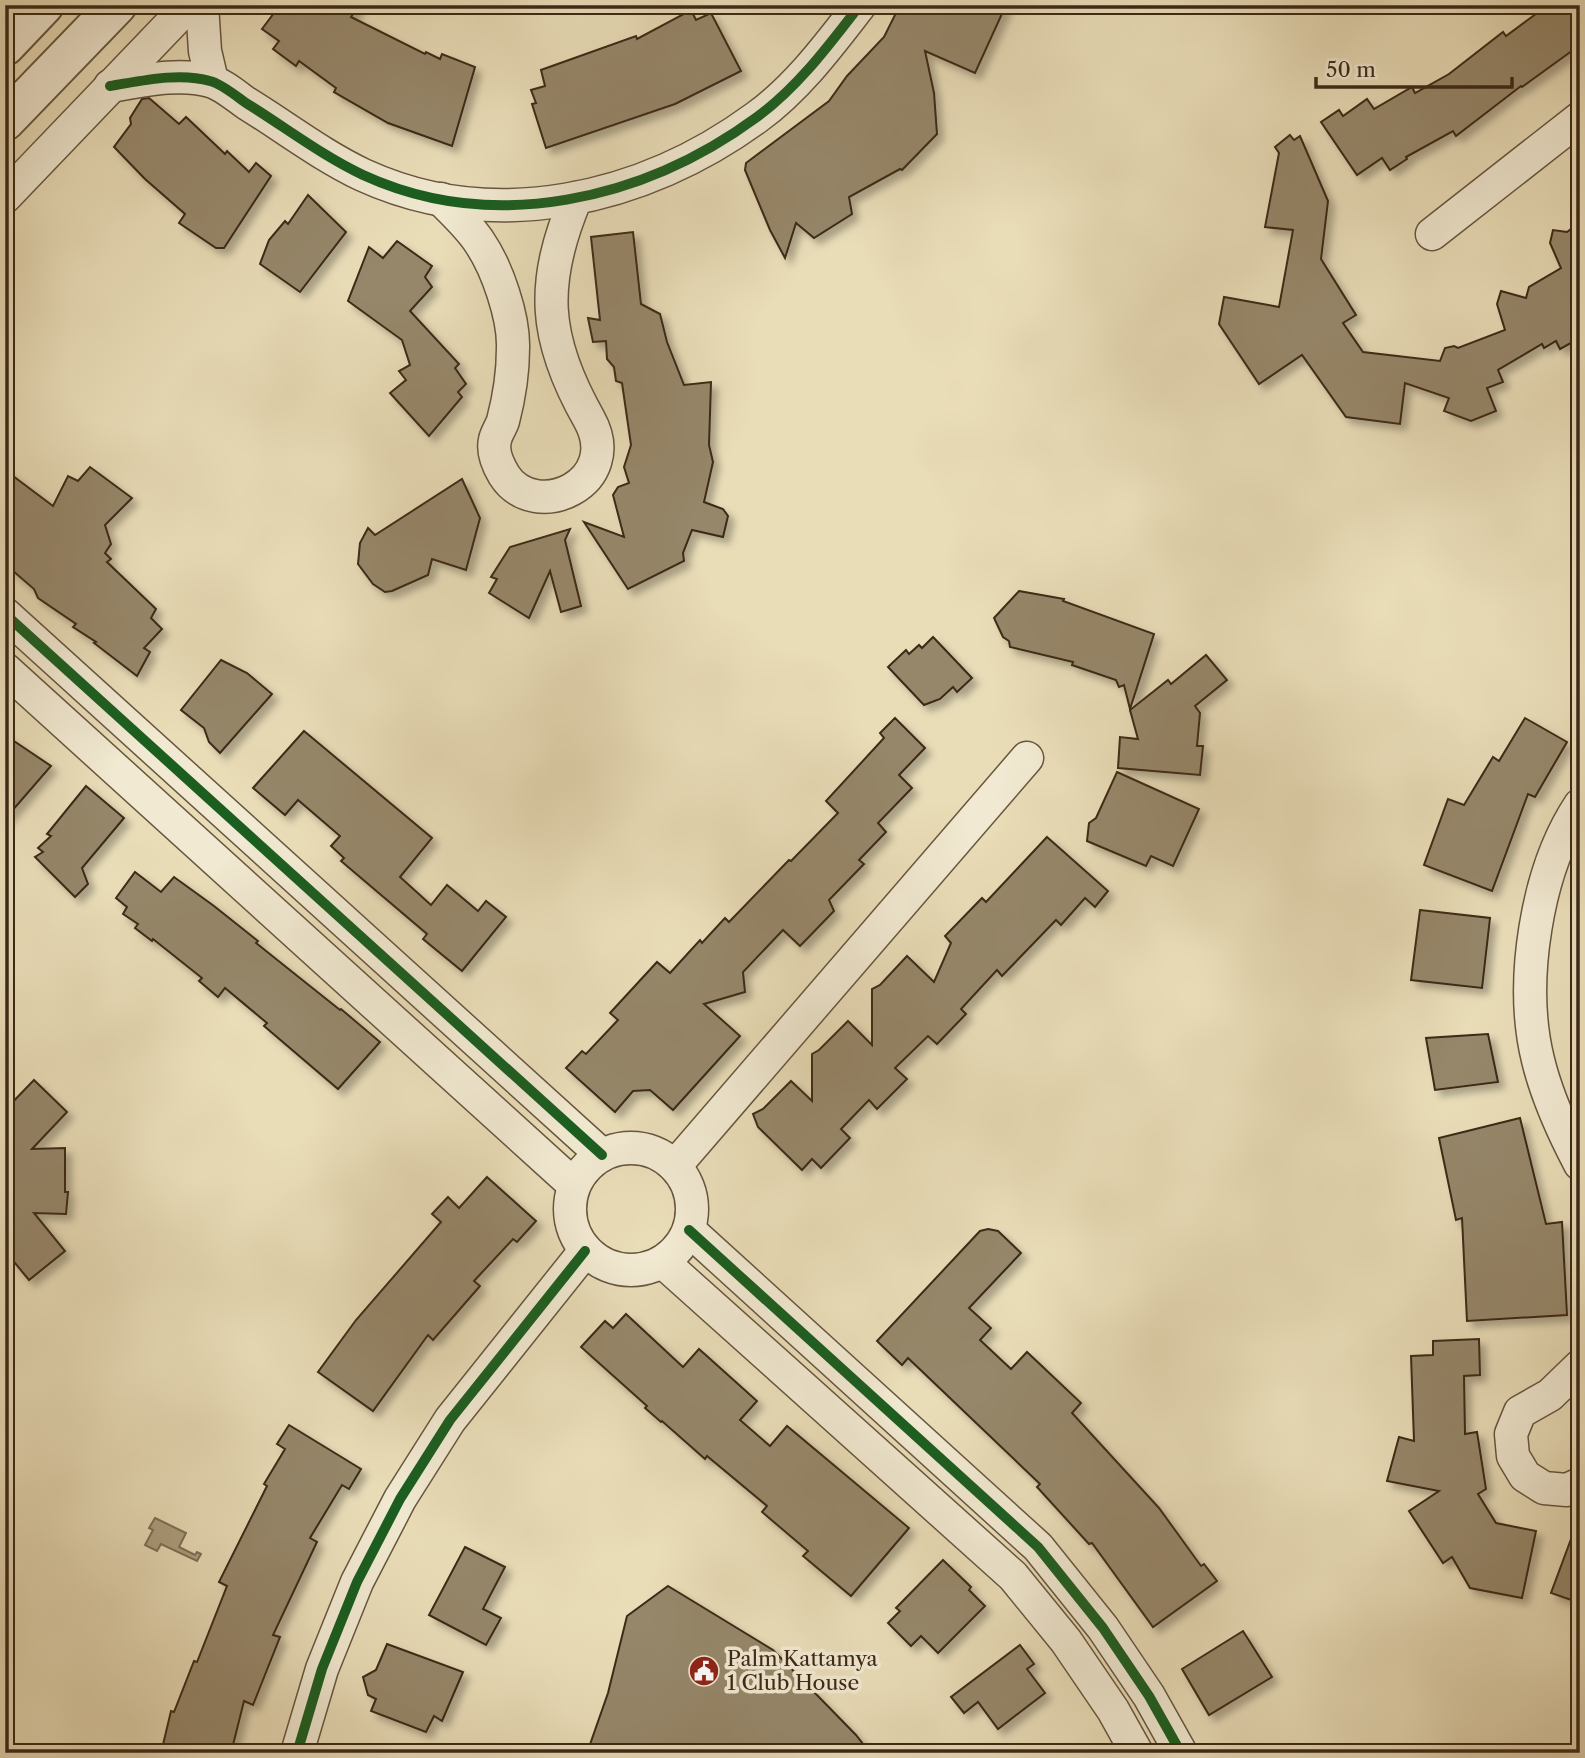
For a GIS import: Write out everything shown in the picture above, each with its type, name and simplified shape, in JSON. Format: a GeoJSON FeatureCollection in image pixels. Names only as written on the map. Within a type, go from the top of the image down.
{"type":"FeatureCollection","features":[{"type":"Feature","properties":{"kind":"street"},"geometry":{"type":"LineString","coordinates":[[5,46],[44,5]]}},
{"type":"Feature","properties":{"kind":"street"},"geometry":{"type":"LineString","coordinates":[[5,121],[117,5]]}},
{"type":"Feature","properties":{"kind":"street"},"geometry":{"type":"LineString","coordinates":[[5,197],[188,5]]}},
{"type":"Feature","properties":{"kind":"street"},"geometry":{"type":"LineString","coordinates":[[202,5],[205,51],[212,81]]}},
{"type":"Feature","properties":{"kind":"street"},"geometry":{"type":"LineString","coordinates":[[110,86],[178,78],[212,81],[316,150],[363,175],[415,195],[470,204],[550,204],[624,187],[694,158],[758,117],[814,65],[860,5]]}},
{"type":"Feature","properties":{"kind":"street"},"geometry":{"type":"LineString","coordinates":[[1432,234],[1580,118]]}},
{"type":"Feature","properties":{"kind":"street"},"geometry":{"type":"LineString","coordinates":[[442,199],[480,243],[504,291],[514,345],[508,399],[494,442],[497,462],[506,479],[522,491],[540,497],[560,496],[578,487],[591,472],[598,454],[597,434],[573,393],[558,355],[551,315],[552,275],[557,248],[576,198]]}},
{"type":"Feature","properties":{"kind":"street"},"geometry":{"type":"LineString","coordinates":[[5,614],[601,1154]]}},
{"type":"Feature","properties":{"kind":"street"},"geometry":{"type":"LineString","coordinates":[[5,669],[574,1185]]}},
{"type":"Feature","properties":{"kind":"street"},"geometry":{"type":"LineString","coordinates":[[675,1166],[1027,758]]}},
{"type":"Feature","properties":{"kind":"street"},"geometry":{"type":"LineString","coordinates":[[1580,805],[1549,870],[1534,932],[1530,995],[1538,1058],[1556,1118],[1580,1164]]}},
{"type":"Feature","properties":{"kind":"street"},"geometry":{"type":"LineString","coordinates":[[620,1148],[640,1148],[659,1154],[675,1166],[690,1189],[692,1216],[689,1230],[679,1248],[663,1262],[643,1270],[622,1270],[601,1263],[585,1251],[571,1226],[570,1198],[585,1167],[601,1154],[620,1148]]}},
{"type":"Feature","properties":{"kind":"street"},"geometry":{"type":"LineString","coordinates":[[689,1230],[1038,1547],[1103,1628],[1149,1696],[1181,1753]]}},
{"type":"Feature","properties":{"kind":"street"},"geometry":{"type":"LineString","coordinates":[[297,1753],[322,1669],[357,1582],[400,1499],[450,1420],[585,1251]]}},
{"type":"Feature","properties":{"kind":"street"},"geometry":{"type":"LineString","coordinates":[[663,1262],[1013,1576],[1066,1641],[1113,1710],[1137,1753]]}},
{"type":"Feature","properties":{"kind":"street"},"geometry":{"type":"LineString","coordinates":[[1580,1366],[1550,1395],[1520,1412],[1511,1433],[1513,1456],[1525,1476],[1544,1488],[1567,1490],[1580,1484]]}},
{"type":"Feature","properties":{"kind":"shaded area"},"geometry":{"type":"Polygon","coordinates":[[[155,1518],[186,1533],[179,1547],[195,1555],[197,1552],[201,1554],[197,1561],[161,1544],[157,1551],[145,1545],[153,1530],[149,1528],[155,1518]]]}},
{"type":"Feature","properties":{"kind":"building"},"geometry":{"type":"Polygon","coordinates":[[[280,5],[359,5],[351,17],[425,54],[426,52],[440,59],[442,54],[475,67],[452,146],[388,123],[334,92],[336,88],[299,61],[296,66],[273,49],[279,41],[262,29],[280,5]]]}},
{"type":"Feature","properties":{"kind":"building"},"geometry":{"type":"Polygon","coordinates":[[[900,5],[1006,5],[975,73],[925,51],[934,93],[937,134],[902,170],[849,197],[852,214],[814,238],[796,223],[785,258],[745,170],[746,163],[829,101],[847,76],[884,37],[900,5]]]}},
{"type":"Feature","properties":{"kind":"building"},"geometry":{"type":"Polygon","coordinates":[[[1548,5],[1580,5],[1580,45],[1456,136],[1453,131],[1406,157],[1407,159],[1390,170],[1382,158],[1357,175],[1321,122],[1339,110],[1343,116],[1367,99],[1374,109],[1412,87],[1415,93],[1449,74],[1503,32],[1506,36],[1548,5]]]}},
{"type":"Feature","properties":{"kind":"building"},"geometry":{"type":"Polygon","coordinates":[[[691,10],[696,20],[711,13],[741,71],[675,104],[546,148],[532,104],[536,103],[531,90],[545,86],[541,70],[636,36],[637,39],[691,10]]]}},
{"type":"Feature","properties":{"kind":"building"},"geometry":{"type":"Polygon","coordinates":[[[149,98],[179,124],[186,117],[225,154],[227,151],[249,172],[256,163],[271,176],[224,248],[216,248],[179,223],[185,214],[114,147],[131,124],[130,118],[142,99],[149,98]]]}},
{"type":"Feature","properties":{"kind":"building"},"geometry":{"type":"Polygon","coordinates":[[[1290,135],[1294,140],[1300,136],[1328,201],[1321,259],[1356,315],[1343,323],[1363,352],[1440,361],[1445,348],[1458,348],[1505,330],[1497,304],[1501,291],[1526,298],[1529,287],[1561,268],[1550,243],[1553,230],[1567,232],[1580,222],[1580,338],[1560,349],[1556,341],[1544,348],[1542,344],[1498,370],[1503,382],[1487,388],[1496,411],[1471,421],[1444,411],[1449,398],[1405,383],[1400,424],[1346,417],[1302,355],[1259,384],[1219,324],[1224,297],[1279,307],[1293,230],[1265,227],[1279,153],[1275,147],[1290,135]]]}},
{"type":"Feature","properties":{"kind":"building"},"geometry":{"type":"Polygon","coordinates":[[[308,195],[346,232],[300,292],[260,264],[269,240],[285,221],[288,224],[308,195]]]}},
{"type":"Feature","properties":{"kind":"building"},"geometry":{"type":"Polygon","coordinates":[[[633,232],[641,304],[660,314],[667,342],[684,385],[711,382],[709,445],[713,462],[704,502],[723,509],[728,516],[723,537],[692,530],[683,553],[684,561],[628,589],[584,522],[624,537],[613,495],[618,487],[629,483],[624,467],[631,445],[622,383],[616,381],[614,367],[607,359],[606,341],[593,342],[588,318],[600,320],[591,237],[633,232]]]}},
{"type":"Feature","properties":{"kind":"building"},"geometry":{"type":"Polygon","coordinates":[[[397,241],[432,266],[425,277],[432,287],[410,311],[459,364],[455,368],[466,384],[458,392],[462,397],[429,436],[390,393],[406,380],[399,371],[410,365],[402,340],[348,301],[369,247],[383,258],[397,241]]]}},
{"type":"Feature","properties":{"kind":"building"},"geometry":{"type":"Polygon","coordinates":[[[90,467],[132,498],[105,525],[111,544],[105,553],[111,559],[107,562],[156,609],[151,618],[162,629],[144,648],[150,652],[137,676],[73,627],[76,624],[38,598],[34,589],[5,564],[5,470],[53,506],[68,476],[78,481],[90,467]]]}},
{"type":"Feature","properties":{"kind":"building"},"geometry":{"type":"Polygon","coordinates":[[[462,479],[480,518],[466,570],[432,559],[428,575],[392,591],[385,592],[373,584],[358,564],[360,543],[368,528],[375,535],[462,479]]]}},
{"type":"Feature","properties":{"kind":"building"},"geometry":{"type":"Polygon","coordinates":[[[570,529],[565,540],[581,606],[561,612],[550,571],[529,618],[489,593],[497,579],[491,577],[510,547],[570,529]]]}},
{"type":"Feature","properties":{"kind":"building"},"geometry":{"type":"Polygon","coordinates":[[[1019,591],[1064,599],[1063,601],[1154,634],[1130,709],[1124,685],[1119,687],[1116,680],[1072,665],[1073,662],[1010,647],[994,618],[1019,591]]]}},
{"type":"Feature","properties":{"kind":"building"},"geometry":{"type":"Polygon","coordinates":[[[933,637],[972,678],[957,692],[953,687],[940,699],[924,705],[888,667],[906,650],[909,654],[919,645],[922,648],[933,637]]]}},
{"type":"Feature","properties":{"kind":"building"},"geometry":{"type":"Polygon","coordinates":[[[1206,655],[1227,680],[1195,706],[1200,713],[1197,746],[1203,746],[1200,775],[1118,768],[1120,737],[1138,739],[1130,710],[1168,680],[1171,684],[1206,655]]]}},
{"type":"Feature","properties":{"kind":"building"},"geometry":{"type":"Polygon","coordinates":[[[221,660],[247,673],[272,694],[220,753],[209,742],[204,728],[181,710],[221,660]]]}},
{"type":"Feature","properties":{"kind":"building"},"geometry":{"type":"Polygon","coordinates":[[[895,718],[925,748],[899,775],[912,788],[878,823],[886,832],[859,860],[864,864],[829,900],[834,911],[800,946],[783,930],[743,972],[745,992],[704,1004],[740,1036],[673,1110],[650,1090],[633,1091],[615,1112],[566,1068],[582,1051],[586,1054],[618,1020],[610,1013],[657,962],[670,973],[700,940],[702,943],[725,918],[729,922],[838,813],[826,801],[884,738],[880,733],[895,718]]]}},
{"type":"Feature","properties":{"kind":"building"},"geometry":{"type":"Polygon","coordinates":[[[1525,718],[1567,742],[1535,797],[1528,794],[1492,891],[1424,865],[1448,799],[1464,805],[1493,757],[1499,761],[1525,718]]]}},
{"type":"Feature","properties":{"kind":"building"},"geometry":{"type":"Polygon","coordinates":[[[304,731],[432,838],[400,877],[431,905],[447,885],[478,911],[486,901],[506,917],[462,971],[423,939],[427,934],[341,861],[344,858],[331,846],[340,836],[298,800],[285,815],[253,788],[304,731]]]}},
{"type":"Feature","properties":{"kind":"building"},"geometry":{"type":"Polygon","coordinates":[[[5,735],[51,766],[5,819],[5,735]]]}},
{"type":"Feature","properties":{"kind":"building"},"geometry":{"type":"Polygon","coordinates":[[[1117,772],[1199,809],[1173,866],[1151,856],[1146,866],[1087,841],[1089,823],[1096,818],[1117,772]]]}},
{"type":"Feature","properties":{"kind":"building"},"geometry":{"type":"Polygon","coordinates":[[[86,786],[124,818],[82,868],[88,884],[75,897],[35,857],[43,852],[38,848],[51,836],[47,834],[86,786]]]}},
{"type":"Feature","properties":{"kind":"building"},"geometry":{"type":"Polygon","coordinates":[[[1047,837],[1108,891],[1095,907],[1085,898],[1061,925],[1056,920],[1002,976],[997,970],[961,1009],[966,1014],[937,1044],[928,1036],[895,1068],[907,1079],[877,1109],[869,1100],[841,1129],[850,1138],[821,1168],[812,1159],[802,1170],[758,1127],[753,1114],[763,1109],[791,1081],[812,1101],[812,1054],[848,1021],[872,1045],[872,989],[880,985],[907,956],[934,982],[951,943],[945,936],[982,898],[986,902],[1047,837]]]}},
{"type":"Feature","properties":{"kind":"building"},"geometry":{"type":"Polygon","coordinates":[[[135,872],[161,892],[174,877],[258,941],[256,943],[380,1042],[338,1089],[264,1026],[267,1023],[225,988],[218,997],[199,981],[202,978],[135,928],[138,924],[123,914],[127,907],[116,898],[135,872]]]}},
{"type":"Feature","properties":{"kind":"building"},"geometry":{"type":"Polygon","coordinates":[[[1420,910],[1490,918],[1482,988],[1411,980],[1420,910]]]}},
{"type":"Feature","properties":{"kind":"building"},"geometry":{"type":"Polygon","coordinates":[[[1488,1034],[1498,1082],[1435,1090],[1426,1038],[1488,1034]]]}},
{"type":"Feature","properties":{"kind":"building"},"geometry":{"type":"Polygon","coordinates":[[[34,1080],[67,1112],[32,1149],[65,1148],[65,1192],[68,1192],[66,1214],[34,1213],[65,1251],[29,1280],[5,1251],[5,1110],[34,1080]]]}},
{"type":"Feature","properties":{"kind":"building"},"geometry":{"type":"Polygon","coordinates":[[[1520,1118],[1546,1224],[1562,1222],[1567,1315],[1467,1321],[1462,1218],[1456,1220],[1439,1138],[1520,1118]]]}},
{"type":"Feature","properties":{"kind":"building"},"geometry":{"type":"Polygon","coordinates":[[[487,1177],[536,1221],[517,1242],[513,1239],[474,1281],[480,1286],[433,1340],[428,1335],[373,1411],[318,1372],[356,1320],[441,1222],[432,1214],[448,1197],[459,1208],[487,1177]]]}},
{"type":"Feature","properties":{"kind":"building"},"geometry":{"type":"Polygon","coordinates":[[[980,1231],[998,1231],[1021,1253],[969,1308],[991,1328],[980,1340],[1011,1369],[1027,1352],[1081,1403],[1072,1413],[1159,1508],[1201,1566],[1204,1564],[1217,1581],[1153,1627],[1092,1543],[1089,1544],[1037,1487],[1040,1484],[908,1358],[902,1365],[877,1341],[980,1231]]]}},
{"type":"Feature","properties":{"kind":"building"},"geometry":{"type":"Polygon","coordinates":[[[626,1314],[683,1367],[699,1349],[757,1401],[740,1420],[770,1446],[787,1426],[909,1528],[851,1596],[803,1556],[808,1551],[762,1512],[767,1506],[661,1422],[581,1347],[605,1321],[613,1328],[626,1314]]]}},
{"type":"Feature","properties":{"kind":"building"},"geometry":{"type":"Polygon","coordinates":[[[1479,1339],[1480,1375],[1464,1376],[1465,1434],[1477,1432],[1486,1489],[1478,1494],[1496,1523],[1536,1531],[1522,1598],[1470,1588],[1452,1557],[1443,1563],[1409,1511],[1439,1491],[1387,1481],[1399,1437],[1414,1441],[1411,1356],[1433,1355],[1433,1341],[1479,1339]]]}},
{"type":"Feature","properties":{"kind":"building"},"geometry":{"type":"Polygon","coordinates":[[[289,1425],[361,1469],[349,1489],[342,1485],[310,1538],[317,1542],[273,1635],[280,1637],[253,1705],[244,1701],[231,1753],[161,1753],[171,1711],[174,1712],[194,1661],[197,1662],[227,1586],[219,1582],[267,1486],[264,1484],[285,1449],[277,1444],[289,1425]]]}},
{"type":"Feature","properties":{"kind":"building"},"geometry":{"type":"Polygon","coordinates":[[[1577,1523],[1580,1523],[1580,1603],[1551,1593],[1577,1523]]]}},
{"type":"Feature","properties":{"kind":"building"},"geometry":{"type":"Polygon","coordinates":[[[465,1547],[505,1567],[483,1609],[501,1618],[486,1645],[429,1615],[465,1547]]]}},
{"type":"Feature","properties":{"kind":"building"},"geometry":{"type":"Polygon","coordinates":[[[943,1560],[971,1587],[969,1590],[985,1606],[938,1653],[921,1636],[911,1646],[888,1623],[900,1611],[896,1608],[943,1560]]]}},
{"type":"Feature","properties":{"kind":"building","name":"Palm Kattamya 1 Club House"},"geometry":{"type":"Polygon","coordinates":[[[668,1586],[773,1650],[856,1735],[870,1753],[587,1753],[608,1693],[627,1616],[668,1586]]]}},
{"type":"Feature","properties":{"kind":"building"},"geometry":{"type":"Polygon","coordinates":[[[1243,1631],[1272,1677],[1209,1715],[1182,1669],[1243,1631]]]}},
{"type":"Feature","properties":{"kind":"building"},"geometry":{"type":"Polygon","coordinates":[[[387,1644],[463,1672],[442,1721],[434,1716],[426,1732],[371,1711],[376,1699],[368,1695],[363,1677],[376,1670],[387,1644]]]}},
{"type":"Feature","properties":{"kind":"building"},"geometry":{"type":"Polygon","coordinates":[[[1020,1645],[1034,1664],[1027,1669],[1045,1693],[998,1729],[978,1702],[964,1713],[951,1697],[1020,1645]]]}},
{"type":"Feature","properties":{"kind":"cycle path"},"geometry":{"type":"LineString","coordinates":[[110,86],[173,77],[198,78],[215,83],[348,167],[413,193],[464,203],[515,205],[567,200],[617,188],[666,170],[713,146],[757,117],[799,79],[860,5]]}},
{"type":"Feature","properties":{"kind":"cycle path"},"geometry":{"type":"LineString","coordinates":[[5,614],[602,1155]]}},
{"type":"Feature","properties":{"kind":"cycle path"},"geometry":{"type":"LineString","coordinates":[[689,1230],[1038,1547],[1103,1628],[1149,1696],[1181,1753]]}},
{"type":"Feature","properties":{"kind":"cycle path"},"geometry":{"type":"LineString","coordinates":[[297,1753],[322,1669],[357,1582],[400,1499],[450,1420],[585,1251]]}},
{"type":"Feature","properties":{"kind":"place","name":"Palm Kattamya 1 Club House"},"geometry":{"type":"Point","coordinates":[704,1671]}}]}
